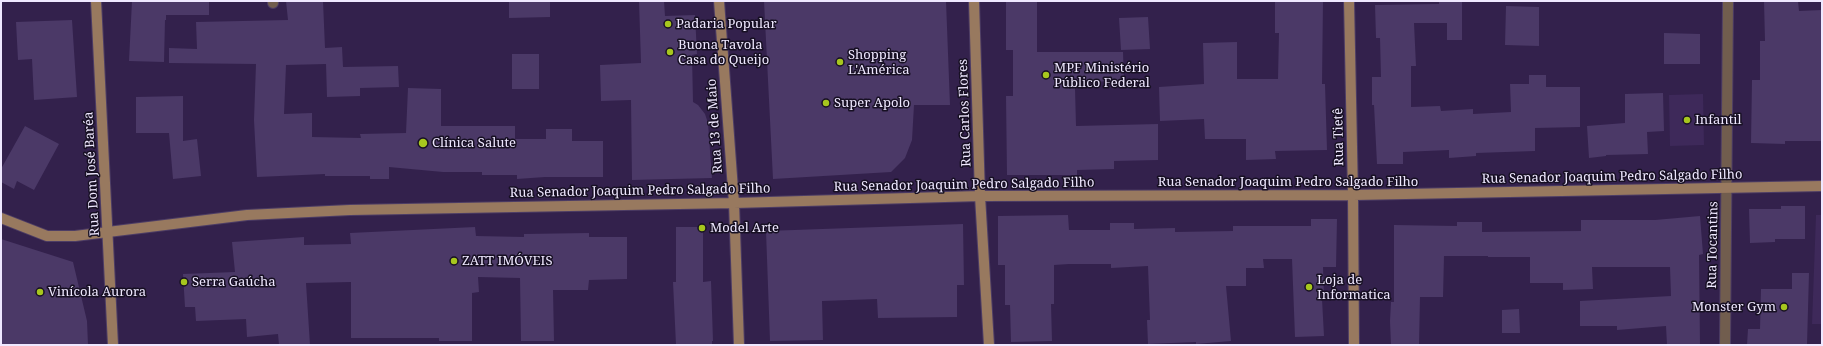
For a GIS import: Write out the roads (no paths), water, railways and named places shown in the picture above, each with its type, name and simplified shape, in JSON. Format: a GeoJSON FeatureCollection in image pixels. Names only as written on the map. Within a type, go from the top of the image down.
{"type":"FeatureCollection","features":[{"type":"Feature","properties":{"kind":"main road","name":"Rua Dom José Baréa"},"geometry":{"type":"LineString","coordinates":[[96,1],[113,345]]}},
{"type":"Feature","properties":{"kind":"main road","name":"Rua 13 de Maio"},"geometry":{"type":"LineString","coordinates":[[718,1],[734,203],[739,345]]}},
{"type":"Feature","properties":{"kind":"main road","name":"Rua Carlos Flores"},"geometry":{"type":"LineString","coordinates":[[974,1],[980,196],[989,345]]}},
{"type":"Feature","properties":{"kind":"main road","name":"Rua Tietê"},"geometry":{"type":"LineString","coordinates":[[1349,1],[1354,195],[1354,345]]}},
{"type":"Feature","properties":{"kind":"main road","name":"Rua Senador Joaquim Pedro Salgado Filho"},"geometry":{"type":"LineString","coordinates":[[1,218],[48,236],[75,236],[246,215],[350,210],[734,203],[980,196],[1354,195],[1822,186]]}},
{"type":"Feature","properties":{"kind":"street","name":"Rua Tocantins"},"geometry":{"type":"LineString","coordinates":[[1725,345],[1728,1]]}},
{"type":"Feature","properties":{"kind":"place","name":"Padaria Popular"},"geometry":{"type":"Point","coordinates":[668,24]}},
{"type":"Feature","properties":{"kind":"place","name":"Buona Tavola Casa do Queijo"},"geometry":{"type":"Point","coordinates":[670,52]}},
{"type":"Feature","properties":{"kind":"place","name":"Shopping L'América"},"geometry":{"type":"Point","coordinates":[840,62]}},
{"type":"Feature","properties":{"kind":"place","name":"MPF Ministério Público Federal"},"geometry":{"type":"Point","coordinates":[1046,75]}},
{"type":"Feature","properties":{"kind":"place","name":"Super Apolo"},"geometry":{"type":"Point","coordinates":[826,103]}},
{"type":"Feature","properties":{"kind":"place","name":"Infantil"},"geometry":{"type":"Point","coordinates":[1687,120]}},
{"type":"Feature","properties":{"kind":"place","name":"Clínica Salute"},"geometry":{"type":"Point","coordinates":[423,143]}},
{"type":"Feature","properties":{"kind":"place","name":"Model Arte"},"geometry":{"type":"Point","coordinates":[702,228]}},
{"type":"Feature","properties":{"kind":"place","name":"ZATT IMÓVEIS"},"geometry":{"type":"Point","coordinates":[454,261]}},
{"type":"Feature","properties":{"kind":"place","name":"Serra Gaúcha"},"geometry":{"type":"Point","coordinates":[184,282]}},
{"type":"Feature","properties":{"kind":"place","name":"Loja de Informatica"},"geometry":{"type":"Point","coordinates":[1309,287]}},
{"type":"Feature","properties":{"kind":"place","name":"Vinícola Aurora"},"geometry":{"type":"Point","coordinates":[40,292]}},
{"type":"Feature","properties":{"kind":"place","name":"Monster Gym"},"geometry":{"type":"Point","coordinates":[1784,307]}}]}
